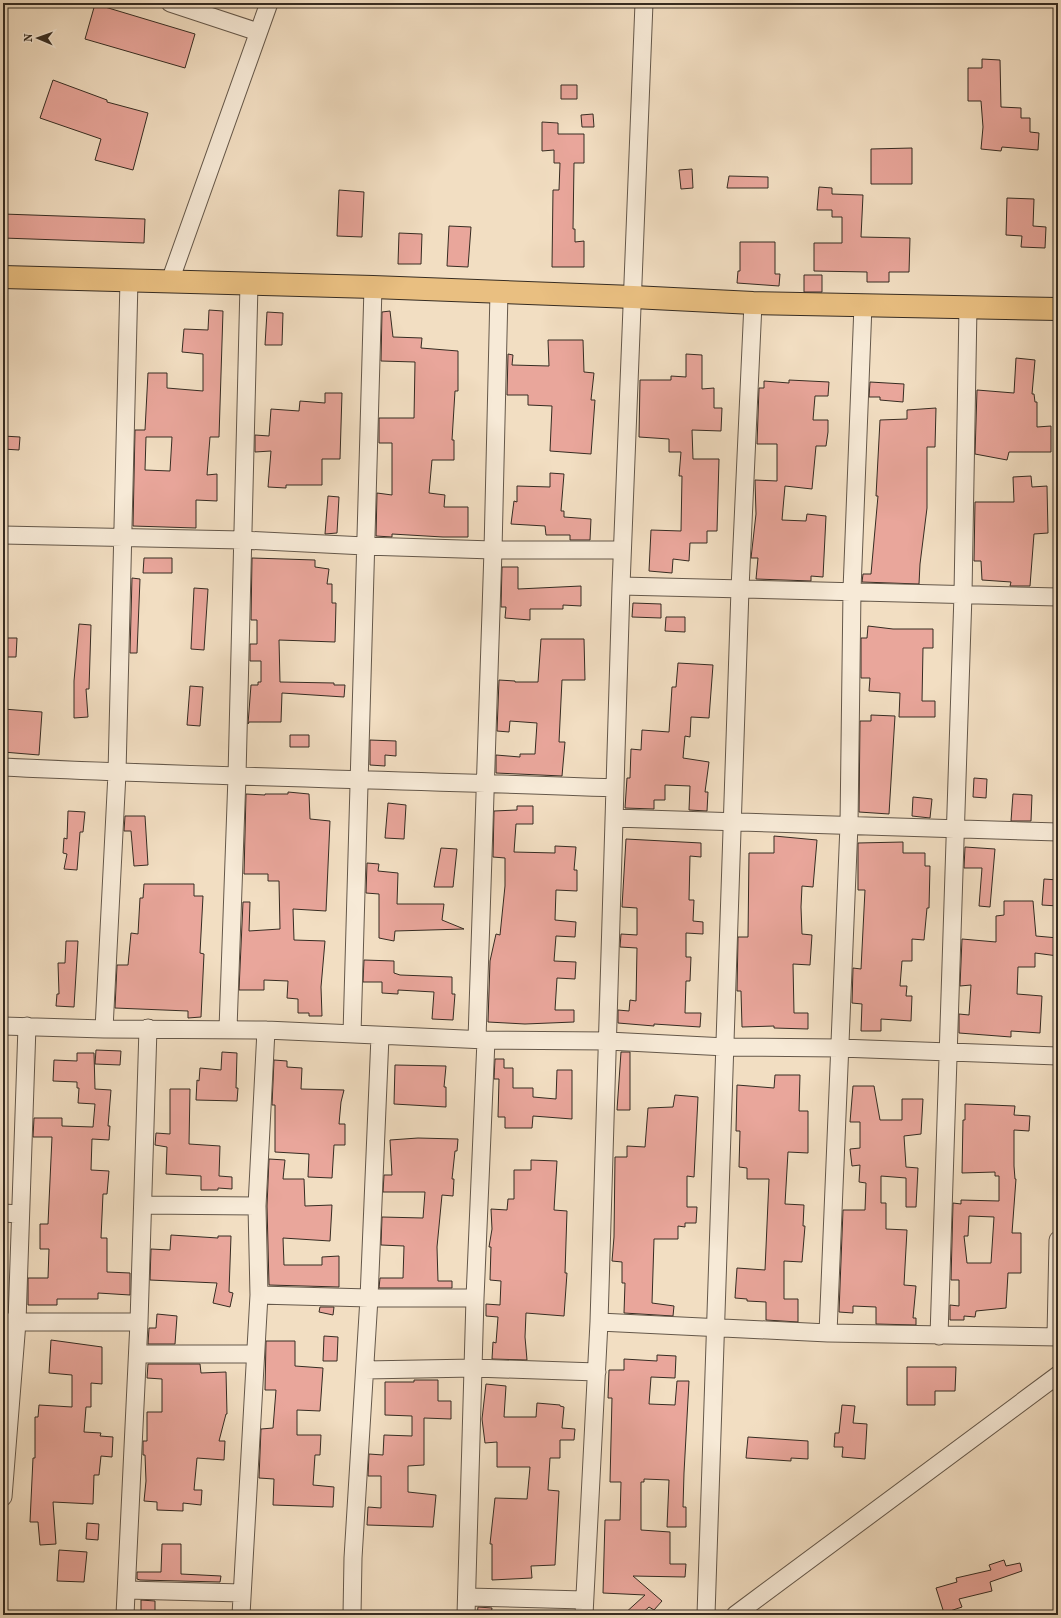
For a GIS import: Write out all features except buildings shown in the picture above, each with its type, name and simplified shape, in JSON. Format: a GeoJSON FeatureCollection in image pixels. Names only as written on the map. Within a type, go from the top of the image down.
{"type":"FeatureCollection","features":[{"type":"Feature","properties":{"kind":"main road"},"geometry":{"type":"LineString","coordinates":[[3,277],[373,287],[753,303],[1058,309]]}},
{"type":"Feature","properties":{"kind":"street"},"geometry":{"type":"LineString","coordinates":[[170,3],[258,32]]}},
{"type":"Feature","properties":{"kind":"street"},"geometry":{"type":"LineString","coordinates":[[170,281],[269,3]]}},
{"type":"Feature","properties":{"kind":"street"},"geometry":{"type":"LineString","coordinates":[[467,1597],[584,1608],[599,1322],[620,586],[644,3]]}},
{"type":"Feature","properties":{"kind":"street"},"geometry":{"type":"LineString","coordinates":[[104,1029],[117,773],[129,280]]}},
{"type":"Feature","properties":{"kind":"street"},"geometry":{"type":"LineString","coordinates":[[228,1029],[237,776],[249,284]]}},
{"type":"Feature","properties":{"kind":"street"},"geometry":{"type":"LineString","coordinates":[[352,1034],[373,287]]}},
{"type":"Feature","properties":{"kind":"street"},"geometry":{"type":"LineString","coordinates":[[466,1615],[474,1368],[474,1298],[482,1039],[486,783],[499,292]]}},
{"type":"Feature","properties":{"kind":"street"},"geometry":{"type":"LineString","coordinates":[[706,1615],[740,589],[753,303]]}},
{"type":"Feature","properties":{"kind":"street"},"geometry":{"type":"LineString","coordinates":[[828,1333],[849,825],[852,590],[863,305]]}},
{"type":"Feature","properties":{"kind":"street"},"geometry":{"type":"LineString","coordinates":[[939,1336],[963,594],[968,307]]}},
{"type":"Feature","properties":{"kind":"street"},"geometry":{"type":"LineString","coordinates":[[3,535],[242,540],[493,550],[622,550]]}},
{"type":"Feature","properties":{"kind":"street"},"geometry":{"type":"LineString","coordinates":[[620,586],[852,590],[1058,597]]}},
{"type":"Feature","properties":{"kind":"street"},"geometry":{"type":"LineString","coordinates":[[3,767],[117,773],[360,779],[615,788]]}},
{"type":"Feature","properties":{"kind":"street"},"geometry":{"type":"LineString","coordinates":[[614,818],[1058,832]]}},
{"type":"Feature","properties":{"kind":"street"},"geometry":{"type":"LineString","coordinates":[[3,1026],[104,1029],[148,1028],[266,1030],[380,1036],[608,1041],[726,1047],[840,1048],[1058,1056]]}},
{"type":"Feature","properties":{"kind":"street"},"geometry":{"type":"LineString","coordinates":[[3,1497],[10,1322],[20,1214],[27,1026]]}},
{"type":"Feature","properties":{"kind":"street"},"geometry":{"type":"LineString","coordinates":[[125,1615],[138,1354],[148,1028]]}},
{"type":"Feature","properties":{"kind":"street"},"geometry":{"type":"LineString","coordinates":[[241,1615],[259,1294],[257,1206],[266,1030]]}},
{"type":"Feature","properties":{"kind":"street"},"geometry":{"type":"LineString","coordinates":[[352,1615],[353,1558],[370,1298],[380,1036]]}},
{"type":"Feature","properties":{"kind":"street"},"geometry":{"type":"LineString","coordinates":[[143,1205],[257,1206]]}},
{"type":"Feature","properties":{"kind":"street"},"geometry":{"type":"LineString","coordinates":[[3,1213],[20,1214]]}},
{"type":"Feature","properties":{"kind":"street"},"geometry":{"type":"LineString","coordinates":[[599,1322],[828,1333],[939,1336],[1057,1336],[1058,1240]]}},
{"type":"Feature","properties":{"kind":"street"},"geometry":{"type":"LineString","coordinates":[[259,1294],[370,1298],[474,1298]]}},
{"type":"Feature","properties":{"kind":"street"},"geometry":{"type":"LineString","coordinates":[[10,1322],[139,1322]]}},
{"type":"Feature","properties":{"kind":"street"},"geometry":{"type":"LineString","coordinates":[[138,1354],[255,1354]]}},
{"type":"Feature","properties":{"kind":"street"},"geometry":{"type":"LineString","coordinates":[[366,1370],[474,1368],[597,1372]]}},
{"type":"Feature","properties":{"kind":"street"},"geometry":{"type":"LineString","coordinates":[[735,1615],[1058,1375]]}},
{"type":"Feature","properties":{"kind":"street"},"geometry":{"type":"LineString","coordinates":[[126,1590],[242,1592]]}}]}
